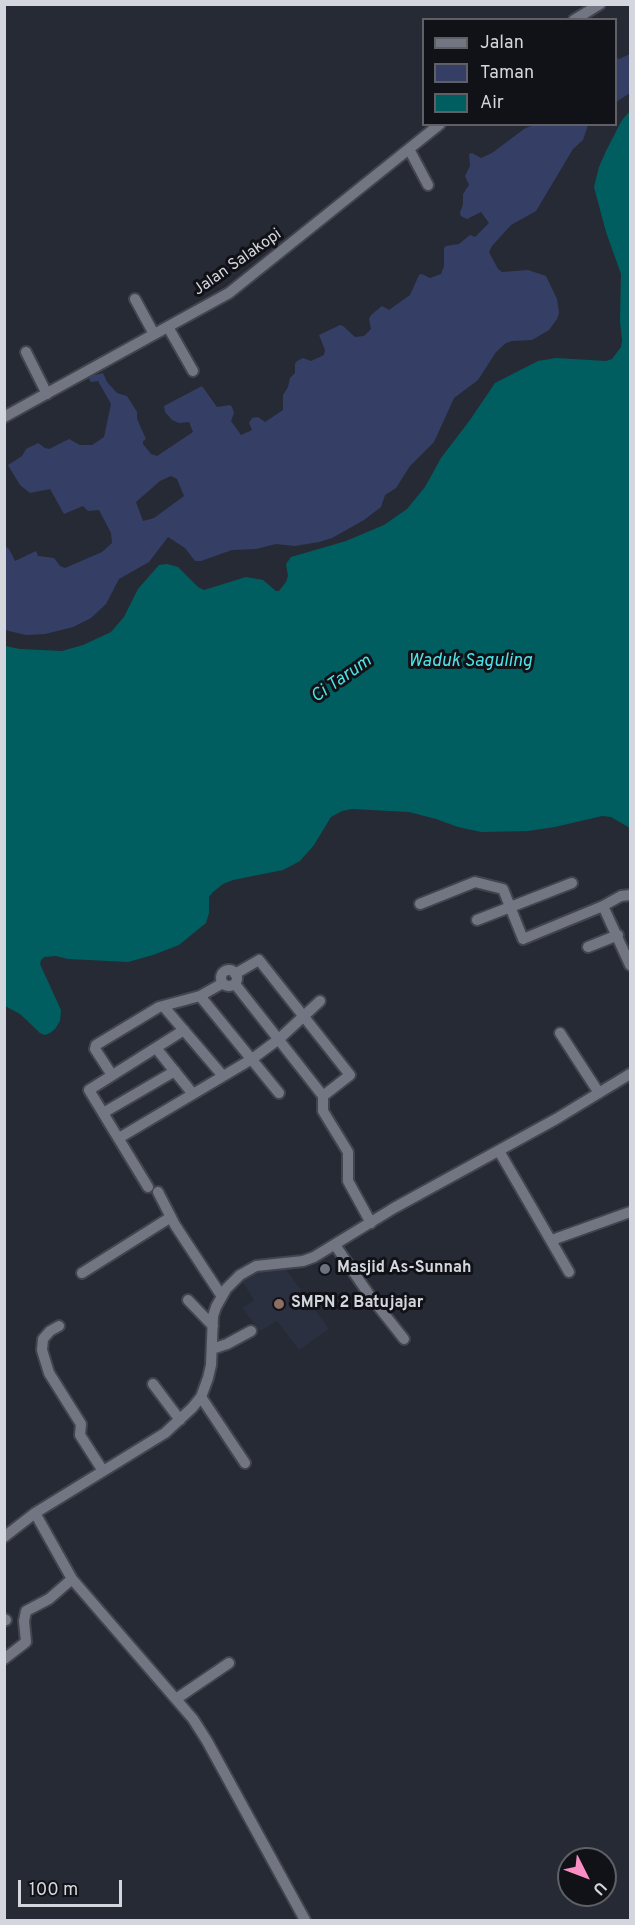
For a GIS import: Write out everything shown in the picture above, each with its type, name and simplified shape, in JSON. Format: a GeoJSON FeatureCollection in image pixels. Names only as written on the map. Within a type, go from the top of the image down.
{"type":"FeatureCollection","features":[{"type":"Feature","properties":{"kind":"street"},"geometry":{"type":"LineString","coordinates":[[577,18],[600,4]]}},
{"type":"Feature","properties":{"kind":"street","name":"Jalan Salakopi"},"geometry":{"type":"LineString","coordinates":[[4,417],[236,287],[438,126]]}},
{"type":"Feature","properties":{"kind":"street"},"geometry":{"type":"LineString","coordinates":[[409,149],[428,185]]}},
{"type":"Feature","properties":{"kind":"street"},"geometry":{"type":"LineString","coordinates":[[135,299],[154,334]]}},
{"type":"Feature","properties":{"kind":"street"},"geometry":{"type":"LineString","coordinates":[[168,327],[193,371]]}},
{"type":"Feature","properties":{"kind":"street"},"geometry":{"type":"LineString","coordinates":[[26,352],[47,394]]}},
{"type":"Feature","properties":{"kind":"street"},"geometry":{"type":"LineString","coordinates":[[420,904],[475,882],[503,889],[523,939],[603,906],[621,896],[630,895]]}},
{"type":"Feature","properties":{"kind":"street"},"geometry":{"type":"LineString","coordinates":[[477,920],[572,883]]}},
{"type":"Feature","properties":{"kind":"street"},"geometry":{"type":"LineString","coordinates":[[603,906],[630,965]]}},
{"type":"Feature","properties":{"kind":"street"},"geometry":{"type":"LineString","coordinates":[[588,947],[618,935]]}},
{"type":"Feature","properties":{"kind":"street"},"geometry":{"type":"LineString","coordinates":[[112,1076],[95,1049],[96,1045],[159,1007],[200,996],[231,980],[259,960],[350,1075],[323,1096]]}},
{"type":"Feature","properties":{"kind":"street"},"geometry":{"type":"LineString","coordinates":[[231,980],[323,1096],[323,1111],[348,1152],[348,1181],[371,1223]]}},
{"type":"Feature","properties":{"kind":"street"},"geometry":{"type":"LineString","coordinates":[[200,996],[279,1093]]}},
{"type":"Feature","properties":{"kind":"street"},"geometry":{"type":"LineString","coordinates":[[119,1138],[252,1059],[279,1039],[320,1000]]}},
{"type":"Feature","properties":{"kind":"street"},"geometry":{"type":"LineString","coordinates":[[164,1007],[223,1076]]}},
{"type":"Feature","properties":{"kind":"street"},"geometry":{"type":"LineString","coordinates":[[184,1030],[89,1090],[221,1296]]}},
{"type":"Feature","properties":{"kind":"street"},"geometry":{"type":"LineString","coordinates":[[560,1033],[599,1093]]}},
{"type":"Feature","properties":{"kind":"street"},"geometry":{"type":"LineString","coordinates":[[156,1048],[194,1094]]}},
{"type":"Feature","properties":{"kind":"street"},"geometry":{"type":"LineString","coordinates":[[104,1113],[175,1071]]}},
{"type":"Feature","properties":{"kind":"street"},"geometry":{"type":"LineString","coordinates":[[4,1537],[35,1513],[165,1433],[201,1397],[208,1378],[214,1312],[221,1296],[237,1277],[254,1267],[306,1260],[630,1074]]}},
{"type":"Feature","properties":{"kind":"street"},"geometry":{"type":"LineString","coordinates":[[499,1151],[569,1272]]}},
{"type":"Feature","properties":{"kind":"street"},"geometry":{"type":"LineString","coordinates":[[552,1240],[630,1212]]}},
{"type":"Feature","properties":{"kind":"street"},"geometry":{"type":"LineString","coordinates":[[82,1273],[171,1217]]}},
{"type":"Feature","properties":{"kind":"street"},"geometry":{"type":"LineString","coordinates":[[335,1245],[370,1296],[404,1339]]}},
{"type":"Feature","properties":{"kind":"street"},"geometry":{"type":"LineString","coordinates":[[188,1300],[213,1326]]}},
{"type":"Feature","properties":{"kind":"street"},"geometry":{"type":"LineString","coordinates":[[59,1326],[43,1339],[42,1350],[49,1373],[81,1424],[80,1435],[103,1471]]}},
{"type":"Feature","properties":{"kind":"street"},"geometry":{"type":"LineString","coordinates":[[212,1349],[251,1331]]}},
{"type":"Feature","properties":{"kind":"street"},"geometry":{"type":"LineString","coordinates":[[153,1384],[180,1420]]}},
{"type":"Feature","properties":{"kind":"street"},"geometry":{"type":"LineString","coordinates":[[201,1397],[245,1463]]}},
{"type":"Feature","properties":{"kind":"street"},"geometry":{"type":"LineString","coordinates":[[35,1513],[72,1579],[193,1719],[305,1920]]}},
{"type":"Feature","properties":{"kind":"street"},"geometry":{"type":"LineString","coordinates":[[4,1659],[26,1642],[26,1611],[49,1599],[72,1579]]}},
{"type":"Feature","properties":{"kind":"street"},"geometry":{"type":"LineString","coordinates":[[176,1699],[229,1663]]}},
{"type":"Feature","properties":{"kind":"shaded area","name":"SMPN 2 Batujajar"},"geometry":{"type":"Polygon","coordinates":[[[282,1264],[329,1329],[299,1350],[277,1321],[260,1331],[242,1308],[254,1300],[240,1278],[282,1264]]]}},
{"type":"Feature","properties":{"kind":"green space"},"geometry":{"type":"Polygon","coordinates":[[[630,54],[630,93],[617,101],[617,58],[630,54]]]}},
{"type":"Feature","properties":{"kind":"green space"},"geometry":{"type":"Polygon","coordinates":[[[531,126],[588,126],[583,140],[573,149],[536,211],[511,225],[489,252],[502,272],[528,270],[546,276],[557,299],[559,313],[557,319],[549,330],[532,340],[506,343],[496,352],[478,380],[454,398],[434,442],[410,466],[396,488],[385,495],[381,507],[364,520],[332,538],[319,542],[295,546],[276,544],[256,549],[232,550],[201,561],[195,561],[185,548],[168,537],[149,562],[119,579],[106,604],[91,618],[73,627],[45,634],[26,635],[5,630],[5,546],[15,561],[36,551],[38,556],[54,558],[60,566],[65,568],[102,552],[112,543],[111,533],[99,510],[88,511],[83,506],[64,514],[50,489],[30,493],[20,485],[8,465],[22,456],[26,449],[38,443],[49,449],[69,439],[80,445],[92,445],[104,437],[111,404],[98,381],[91,382],[89,379],[91,376],[103,373],[107,382],[117,393],[127,396],[137,412],[137,419],[146,439],[143,444],[151,454],[157,456],[193,432],[189,422],[179,423],[172,420],[165,412],[164,406],[202,386],[217,407],[230,405],[232,407],[234,413],[231,421],[241,435],[252,430],[249,423],[252,418],[258,417],[265,422],[283,410],[283,395],[290,378],[295,373],[297,361],[303,358],[311,361],[324,355],[325,350],[319,335],[340,325],[355,337],[364,336],[371,329],[369,319],[371,315],[382,306],[389,310],[410,295],[419,275],[430,278],[441,274],[446,246],[459,244],[470,235],[475,237],[489,223],[481,212],[467,219],[460,213],[463,194],[469,185],[465,176],[470,166],[469,154],[472,153],[481,158],[492,153],[531,126]],[[171,476],[160,481],[136,502],[143,521],[154,518],[184,496],[177,479],[171,476]]]}},
{"type":"Feature","properties":{"kind":"water","name":"Waduk Saguling"},"geometry":{"type":"Polygon","coordinates":[[[630,111],[630,828],[611,817],[602,816],[528,831],[481,832],[409,812],[352,809],[342,811],[331,817],[314,845],[300,861],[283,870],[233,880],[213,892],[209,897],[209,913],[206,923],[179,945],[128,962],[44,957],[40,964],[61,1010],[60,1021],[55,1029],[45,1035],[40,1033],[20,1014],[5,1006],[5,646],[62,651],[83,645],[111,632],[124,617],[138,589],[159,565],[167,564],[178,567],[204,590],[246,577],[263,580],[279,591],[286,582],[288,576],[286,564],[291,557],[346,541],[384,525],[407,509],[425,487],[441,458],[495,383],[538,361],[556,358],[606,361],[612,359],[621,347],[622,341],[621,274],[606,232],[594,187],[606,151],[622,120],[630,111]]]}},
{"type":"Feature","properties":{"kind":"place","name":"Masjid As-Sunnah"},"geometry":{"type":"Point","coordinates":[325,1269]}},
{"type":"Feature","properties":{"kind":"place","name":"SMPN 2 Batujajar"},"geometry":{"type":"Point","coordinates":[279,1304]}},
{"type":"Feature","properties":{"kind":"water label","name":"Ci Tarum"},"geometry":{"type":"Point","coordinates":[342,680]}}]}
